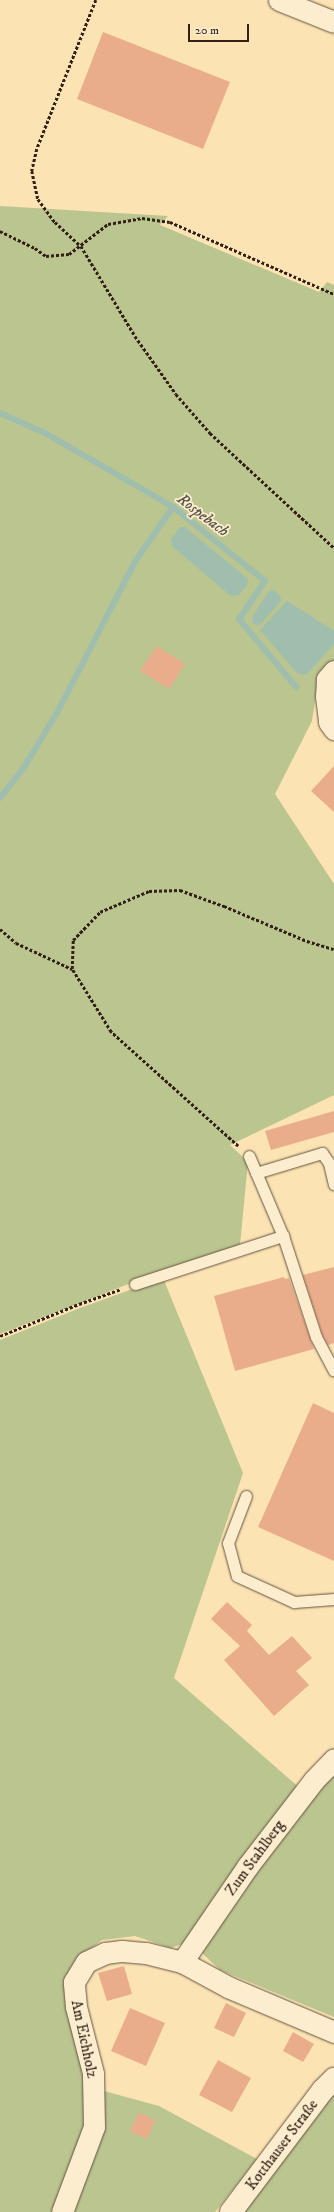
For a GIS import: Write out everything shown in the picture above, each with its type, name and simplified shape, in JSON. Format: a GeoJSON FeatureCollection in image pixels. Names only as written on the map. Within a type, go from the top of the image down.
{"type":"FeatureCollection","features":[{"type":"Feature","properties":{"kind":"street"},"geometry":{"type":"LineString","coordinates":[[279,0],[334,22]]}},
{"type":"Feature","properties":{"kind":"street"},"geometry":{"type":"LineString","coordinates":[[334,671],[327,679],[326,696],[329,722],[334,729]]}},
{"type":"Feature","properties":{"kind":"street","name":"Zum Stahlberg"},"geometry":{"type":"LineString","coordinates":[[182,1962],[247,1867],[314,1780],[334,1759]]}},
{"type":"Feature","properties":{"kind":"street","name":"Am Eichholz"},"geometry":{"type":"LineString","coordinates":[[62,2212],[94,2126],[94,2073],[76,2007],[74,1982],[86,1962],[104,1952],[122,1951],[146,1953],[182,1962],[228,1987],[334,2032]]}},
{"type":"Feature","properties":{"kind":"street","name":"Kotthauser Straße"},"geometry":{"type":"LineString","coordinates":[[231,2212],[323,2090],[334,2079]]}},
{"type":"Feature","properties":{"kind":"lane"},"geometry":{"type":"LineString","coordinates":[[256,1173],[322,1153],[329,1163],[334,1184]]}},
{"type":"Feature","properties":{"kind":"lane"},"geometry":{"type":"LineString","coordinates":[[249,1156],[283,1236],[316,1337],[334,1371]]}},
{"type":"Feature","properties":{"kind":"lane"},"geometry":{"type":"LineString","coordinates":[[135,1284],[283,1236]]}},
{"type":"Feature","properties":{"kind":"lane"},"geometry":{"type":"LineString","coordinates":[[246,1496],[228,1543],[236,1576],[294,1602],[334,1599]]}},
{"type":"Feature","properties":{"kind":"path"},"geometry":{"type":"LineString","coordinates":[[96,0],[37,149],[32,171],[38,199],[55,222],[81,246],[135,336],[176,394],[210,432],[334,548]]}},
{"type":"Feature","properties":{"kind":"path"},"geometry":{"type":"LineString","coordinates":[[0,231],[35,248],[46,256],[69,254],[108,224],[142,218],[170,222],[334,294]]}},
{"type":"Feature","properties":{"kind":"path"},"geometry":{"type":"LineString","coordinates":[[72,969],[73,940],[100,912],[149,891],[180,890],[224,906],[307,941],[334,949]]}},
{"type":"Feature","properties":{"kind":"path"},"geometry":{"type":"LineString","coordinates":[[0,929],[16,943],[72,969],[111,1032],[249,1156]]}},
{"type":"Feature","properties":{"kind":"path"},"geometry":{"type":"LineString","coordinates":[[0,1336],[79,1304],[135,1284]]}},
{"type":"Feature","properties":{"kind":"green space"},"geometry":{"type":"Polygon","coordinates":[[[0,206],[168,216],[160,225],[319,292],[327,282],[334,285],[334,660],[319,676],[312,721],[275,794],[334,884],[334,1095],[230,1145],[248,1162],[240,1245],[162,1271],[0,1334],[0,206]]]}},
{"type":"Feature","properties":{"kind":"green space"},"geometry":{"type":"Polygon","coordinates":[[[163,1278],[243,1473],[174,1678],[302,1790],[190,1941],[171,1948],[135,1936],[102,1940],[77,1959],[86,2074],[88,2123],[55,2212],[0,2212],[0,1340],[80,1308],[163,1278]]]}},
{"type":"Feature","properties":{"kind":"green space"},"geometry":{"type":"Polygon","coordinates":[[[334,1763],[334,2017],[220,1970],[202,1953],[267,1843],[334,1763]]]}},
{"type":"Feature","properties":{"kind":"green space"},"geometry":{"type":"Polygon","coordinates":[[[334,2090],[334,2212],[243,2212],[334,2090]]]}},
{"type":"Feature","properties":{"kind":"green space"},"geometry":{"type":"Polygon","coordinates":[[[104,2091],[159,2106],[257,2159],[215,2212],[66,2212],[104,2091]]]}},
{"type":"Feature","properties":{"kind":"shaded area"},"geometry":{"type":"Polygon","coordinates":[[[180,527],[185,527],[248,579],[247,585],[239,595],[231,596],[172,546],[171,539],[180,527]]]}},
{"type":"Feature","properties":{"kind":"shaded area"},"geometry":{"type":"Polygon","coordinates":[[[274,590],[280,596],[281,601],[260,625],[255,625],[252,622],[252,617],[269,591],[274,590]]]}},
{"type":"Feature","properties":{"kind":"shaded area"},"geometry":{"type":"Polygon","coordinates":[[[287,601],[334,631],[334,644],[306,675],[297,673],[260,630],[287,601]]]}},
{"type":"Feature","properties":{"kind":"building"},"geometry":{"type":"Polygon","coordinates":[[[103,32],[230,82],[203,149],[77,99],[103,32]]]}},
{"type":"Feature","properties":{"kind":"building"},"geometry":{"type":"Polygon","coordinates":[[[157,646],[185,664],[169,689],[140,671],[157,646]]]}},
{"type":"Feature","properties":{"kind":"building"},"geometry":{"type":"Polygon","coordinates":[[[334,766],[334,812],[311,791],[334,766]]]}},
{"type":"Feature","properties":{"kind":"building"},"geometry":{"type":"Polygon","coordinates":[[[334,1111],[334,1132],[271,1150],[265,1131],[334,1111]]]}},
{"type":"Feature","properties":{"kind":"building"},"geometry":{"type":"Polygon","coordinates":[[[334,1267],[334,1343],[328,1345],[322,1334],[303,1275],[334,1267]]]}},
{"type":"Feature","properties":{"kind":"building"},"geometry":{"type":"Polygon","coordinates":[[[284,1277],[285,1279],[289,1278],[314,1349],[235,1371],[214,1296],[284,1277]]]}},
{"type":"Feature","properties":{"kind":"building"},"geometry":{"type":"Polygon","coordinates":[[[313,1403],[334,1413],[334,1561],[258,1527],[313,1403]]]}},
{"type":"Feature","properties":{"kind":"building"},"geometry":{"type":"Polygon","coordinates":[[[227,1602],[252,1625],[247,1631],[269,1655],[292,1636],[312,1658],[296,1671],[309,1685],[274,1716],[224,1660],[240,1646],[211,1619],[227,1602]]]}},
{"type":"Feature","properties":{"kind":"building"},"geometry":{"type":"Polygon","coordinates":[[[124,1966],[132,1994],[107,2001],[98,1973],[124,1966]]]}},
{"type":"Feature","properties":{"kind":"building"},"geometry":{"type":"Polygon","coordinates":[[[226,2003],[246,2013],[234,2037],[214,2028],[226,2003]]]}},
{"type":"Feature","properties":{"kind":"building"},"geometry":{"type":"Polygon","coordinates":[[[130,2008],[165,2023],[146,2066],[111,2051],[130,2008]]]}},
{"type":"Feature","properties":{"kind":"building"},"geometry":{"type":"Polygon","coordinates":[[[293,2032],[314,2044],[303,2062],[283,2051],[293,2032]]]}},
{"type":"Feature","properties":{"kind":"building"},"geometry":{"type":"Polygon","coordinates":[[[218,2060],[251,2078],[232,2112],[199,2095],[218,2060]]]}},
{"type":"Feature","properties":{"kind":"building"},"geometry":{"type":"Polygon","coordinates":[[[139,2113],[155,2120],[147,2139],[130,2131],[139,2113]]]}},
{"type":"Feature","properties":{"kind":"waterway","name":"Rospebach"},"geometry":{"type":"LineString","coordinates":[[0,413],[45,433],[173,507],[265,581],[239,619],[296,687]]}},
{"type":"Feature","properties":{"kind":"waterway"},"geometry":{"type":"LineString","coordinates":[[0,798],[23,769],[58,711],[136,560],[173,507]]}}]}
